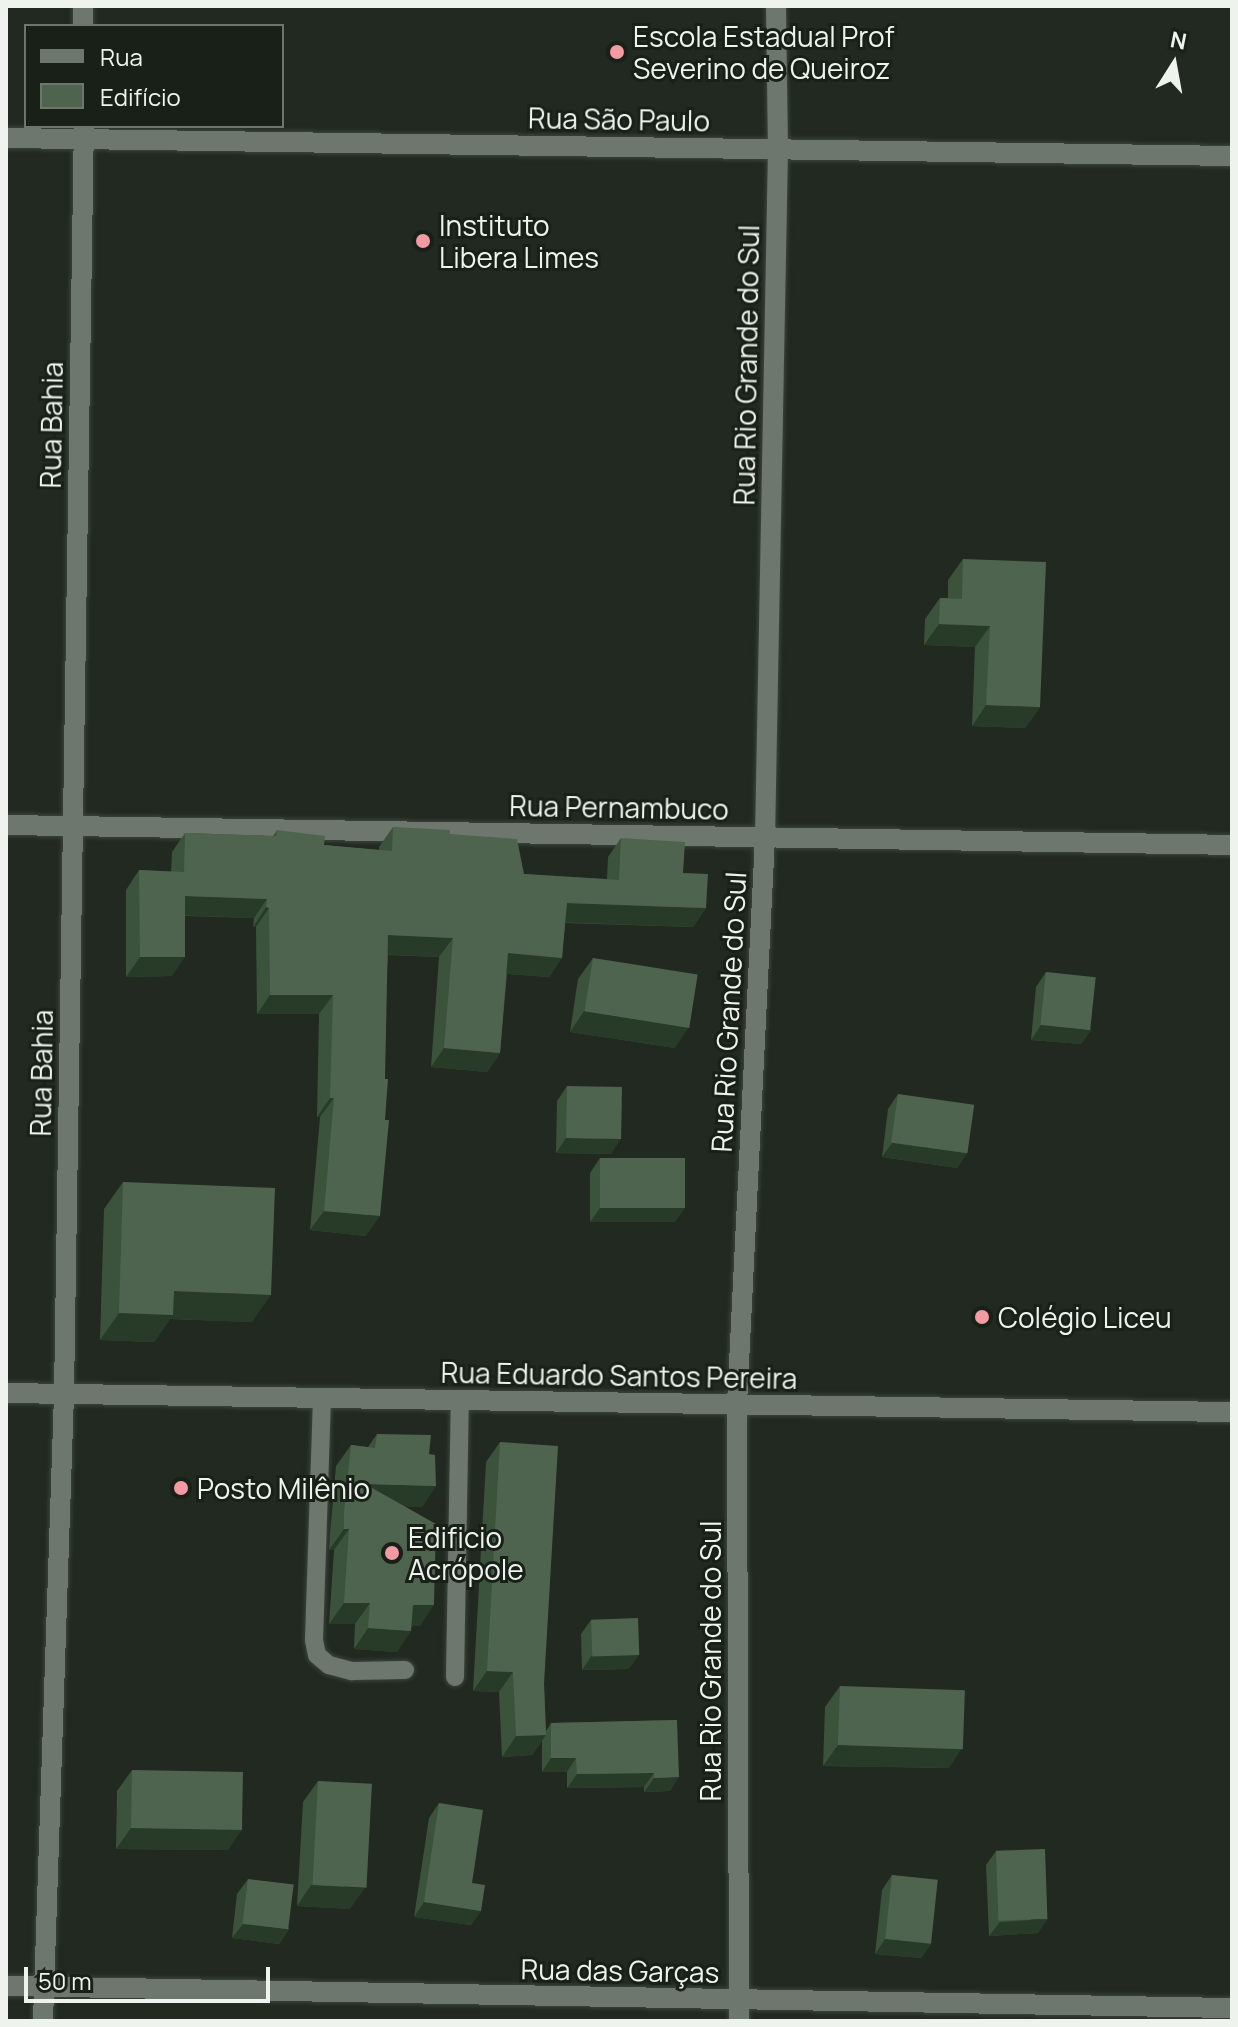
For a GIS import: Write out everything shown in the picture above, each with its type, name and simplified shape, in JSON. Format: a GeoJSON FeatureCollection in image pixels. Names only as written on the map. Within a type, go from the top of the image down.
{"type":"FeatureCollection","features":[{"type":"Feature","properties":{"kind":"street","name":"Rua Rio Grande do Sul"},"geometry":{"type":"LineString","coordinates":[[739,2021],[737,1404],[765,838],[778,150],[776,6]]}},
{"type":"Feature","properties":{"kind":"street","name":"Rua São Paulo"},"geometry":{"type":"LineString","coordinates":[[6,138],[84,133],[778,150],[1232,156]]}},
{"type":"Feature","properties":{"kind":"street","name":"Rua Bahia"},"geometry":{"type":"LineString","coordinates":[[43,2021],[64,1394],[84,133]]}},
{"type":"Feature","properties":{"kind":"street","name":"Rua Pernambuco"},"geometry":{"type":"LineString","coordinates":[[6,825],[1232,845]]}},
{"type":"Feature","properties":{"kind":"street","name":"Rua Eduardo Santos Pereira"},"geometry":{"type":"LineString","coordinates":[[6,1393],[1232,1412]]}},
{"type":"Feature","properties":{"kind":"street","name":"Rua das Garças"},"geometry":{"type":"LineString","coordinates":[[6,1986],[1232,2008]]}},
{"type":"Feature","properties":{"kind":"lane"},"geometry":{"type":"LineString","coordinates":[[322,1398],[314,1640],[317,1655],[329,1665],[352,1671],[405,1670]]}},
{"type":"Feature","properties":{"kind":"lane"},"geometry":{"type":"LineString","coordinates":[[455,1677],[460,1400]]}},
{"type":"Feature","properties":{"kind":"building"},"geometry":{"type":"Polygon","coordinates":[[[963,559],[1046,562],[1040,707],[986,705],[990,626],[939,624],[940,598],[962,599],[963,559]]]}},
{"type":"Feature","properties":{"kind":"building"},"geometry":{"type":"Polygon","coordinates":[[[393,827],[450,830],[450,834],[517,839],[524,874],[619,880],[621,838],[685,842],[683,873],[708,874],[706,908],[567,903],[562,958],[508,953],[500,1053],[444,1048],[453,938],[388,935],[385,1120],[389,1120],[380,1216],[324,1211],[334,1098],[330,1098],[333,995],[270,995],[267,899],[185,896],[185,957],[140,957],[139,870],[184,872],[185,833],[276,836],[277,830],[325,836],[324,845],[392,851],[393,827]]]}},
{"type":"Feature","properties":{"kind":"building"},"geometry":{"type":"Polygon","coordinates":[[[593,958],[698,975],[689,1028],[585,1011],[593,958]]]}},
{"type":"Feature","properties":{"kind":"building"},"geometry":{"type":"Polygon","coordinates":[[[1046,972],[1096,977],[1090,1030],[1040,1025],[1046,972]]]}},
{"type":"Feature","properties":{"kind":"building"},"geometry":{"type":"Polygon","coordinates":[[[567,1086],[622,1087],[621,1139],[566,1138],[567,1086]]]}},
{"type":"Feature","properties":{"kind":"building"},"geometry":{"type":"Polygon","coordinates":[[[898,1094],[974,1105],[967,1153],[891,1143],[898,1094]]]}},
{"type":"Feature","properties":{"kind":"building"},"geometry":{"type":"Polygon","coordinates":[[[600,1158],[685,1158],[685,1208],[600,1208],[600,1158]]]}},
{"type":"Feature","properties":{"kind":"building"},"geometry":{"type":"Polygon","coordinates":[[[123,1182],[275,1188],[271,1295],[174,1291],[173,1315],[119,1313],[123,1182]]]}},
{"type":"Feature","properties":{"kind":"building","name":"Edificio Acrópole"},"geometry":{"type":"Polygon","coordinates":[[[377,1434],[431,1435],[429,1454],[435,1455],[436,1486],[365,1484],[436,1524],[434,1605],[413,1605],[411,1631],[368,1628],[370,1603],[344,1603],[349,1529],[344,1529],[344,1513],[351,1445],[375,1448],[377,1434]]]}},
{"type":"Feature","properties":{"kind":"building"},"geometry":{"type":"Polygon","coordinates":[[[500,1442],[558,1446],[544,1684],[546,1735],[516,1736],[513,1672],[487,1671],[500,1442]]]}},
{"type":"Feature","properties":{"kind":"building"},"geometry":{"type":"Polygon","coordinates":[[[638,1618],[639,1655],[592,1657],[591,1620],[638,1618]]]}},
{"type":"Feature","properties":{"kind":"building"},"geometry":{"type":"Polygon","coordinates":[[[840,1686],[965,1690],[963,1749],[838,1745],[840,1686]]]}},
{"type":"Feature","properties":{"kind":"building"},"geometry":{"type":"Polygon","coordinates":[[[677,1720],[679,1777],[654,1778],[654,1773],[577,1774],[576,1758],[551,1758],[551,1723],[677,1720]]]}},
{"type":"Feature","properties":{"kind":"building"},"geometry":{"type":"Polygon","coordinates":[[[132,1770],[243,1772],[242,1830],[131,1828],[132,1770]]]}},
{"type":"Feature","properties":{"kind":"building"},"geometry":{"type":"Polygon","coordinates":[[[318,1781],[372,1784],[366,1888],[313,1885],[318,1781]]]}},
{"type":"Feature","properties":{"kind":"building"},"geometry":{"type":"Polygon","coordinates":[[[439,1803],[483,1810],[472,1883],[485,1885],[481,1911],[424,1902],[439,1803]]]}},
{"type":"Feature","properties":{"kind":"building"},"geometry":{"type":"Polygon","coordinates":[[[1045,1849],[1047,1919],[998,1921],[996,1851],[1045,1849]]]}},
{"type":"Feature","properties":{"kind":"building"},"geometry":{"type":"Polygon","coordinates":[[[892,1875],[938,1880],[931,1943],[885,1939],[892,1875]]]}},
{"type":"Feature","properties":{"kind":"building"},"geometry":{"type":"Polygon","coordinates":[[[248,1879],[294,1885],[288,1929],[243,1924],[248,1879]]]}},
{"type":"Feature","properties":{"kind":"place","name":"Escola Estadual Prof Severino de Queiroz"},"geometry":{"type":"Point","coordinates":[617,52]}},
{"type":"Feature","properties":{"kind":"place","name":"Instituto Libera Limes"},"geometry":{"type":"Point","coordinates":[423,241]}},
{"type":"Feature","properties":{"kind":"place","name":"Colégio Liceu"},"geometry":{"type":"Point","coordinates":[982,1317]}},
{"type":"Feature","properties":{"kind":"place","name":"Posto Milênio"},"geometry":{"type":"Point","coordinates":[181,1488]}},
{"type":"Feature","properties":{"kind":"place","name":"Edificio Acrópole"},"geometry":{"type":"Point","coordinates":[392,1553]}}]}
